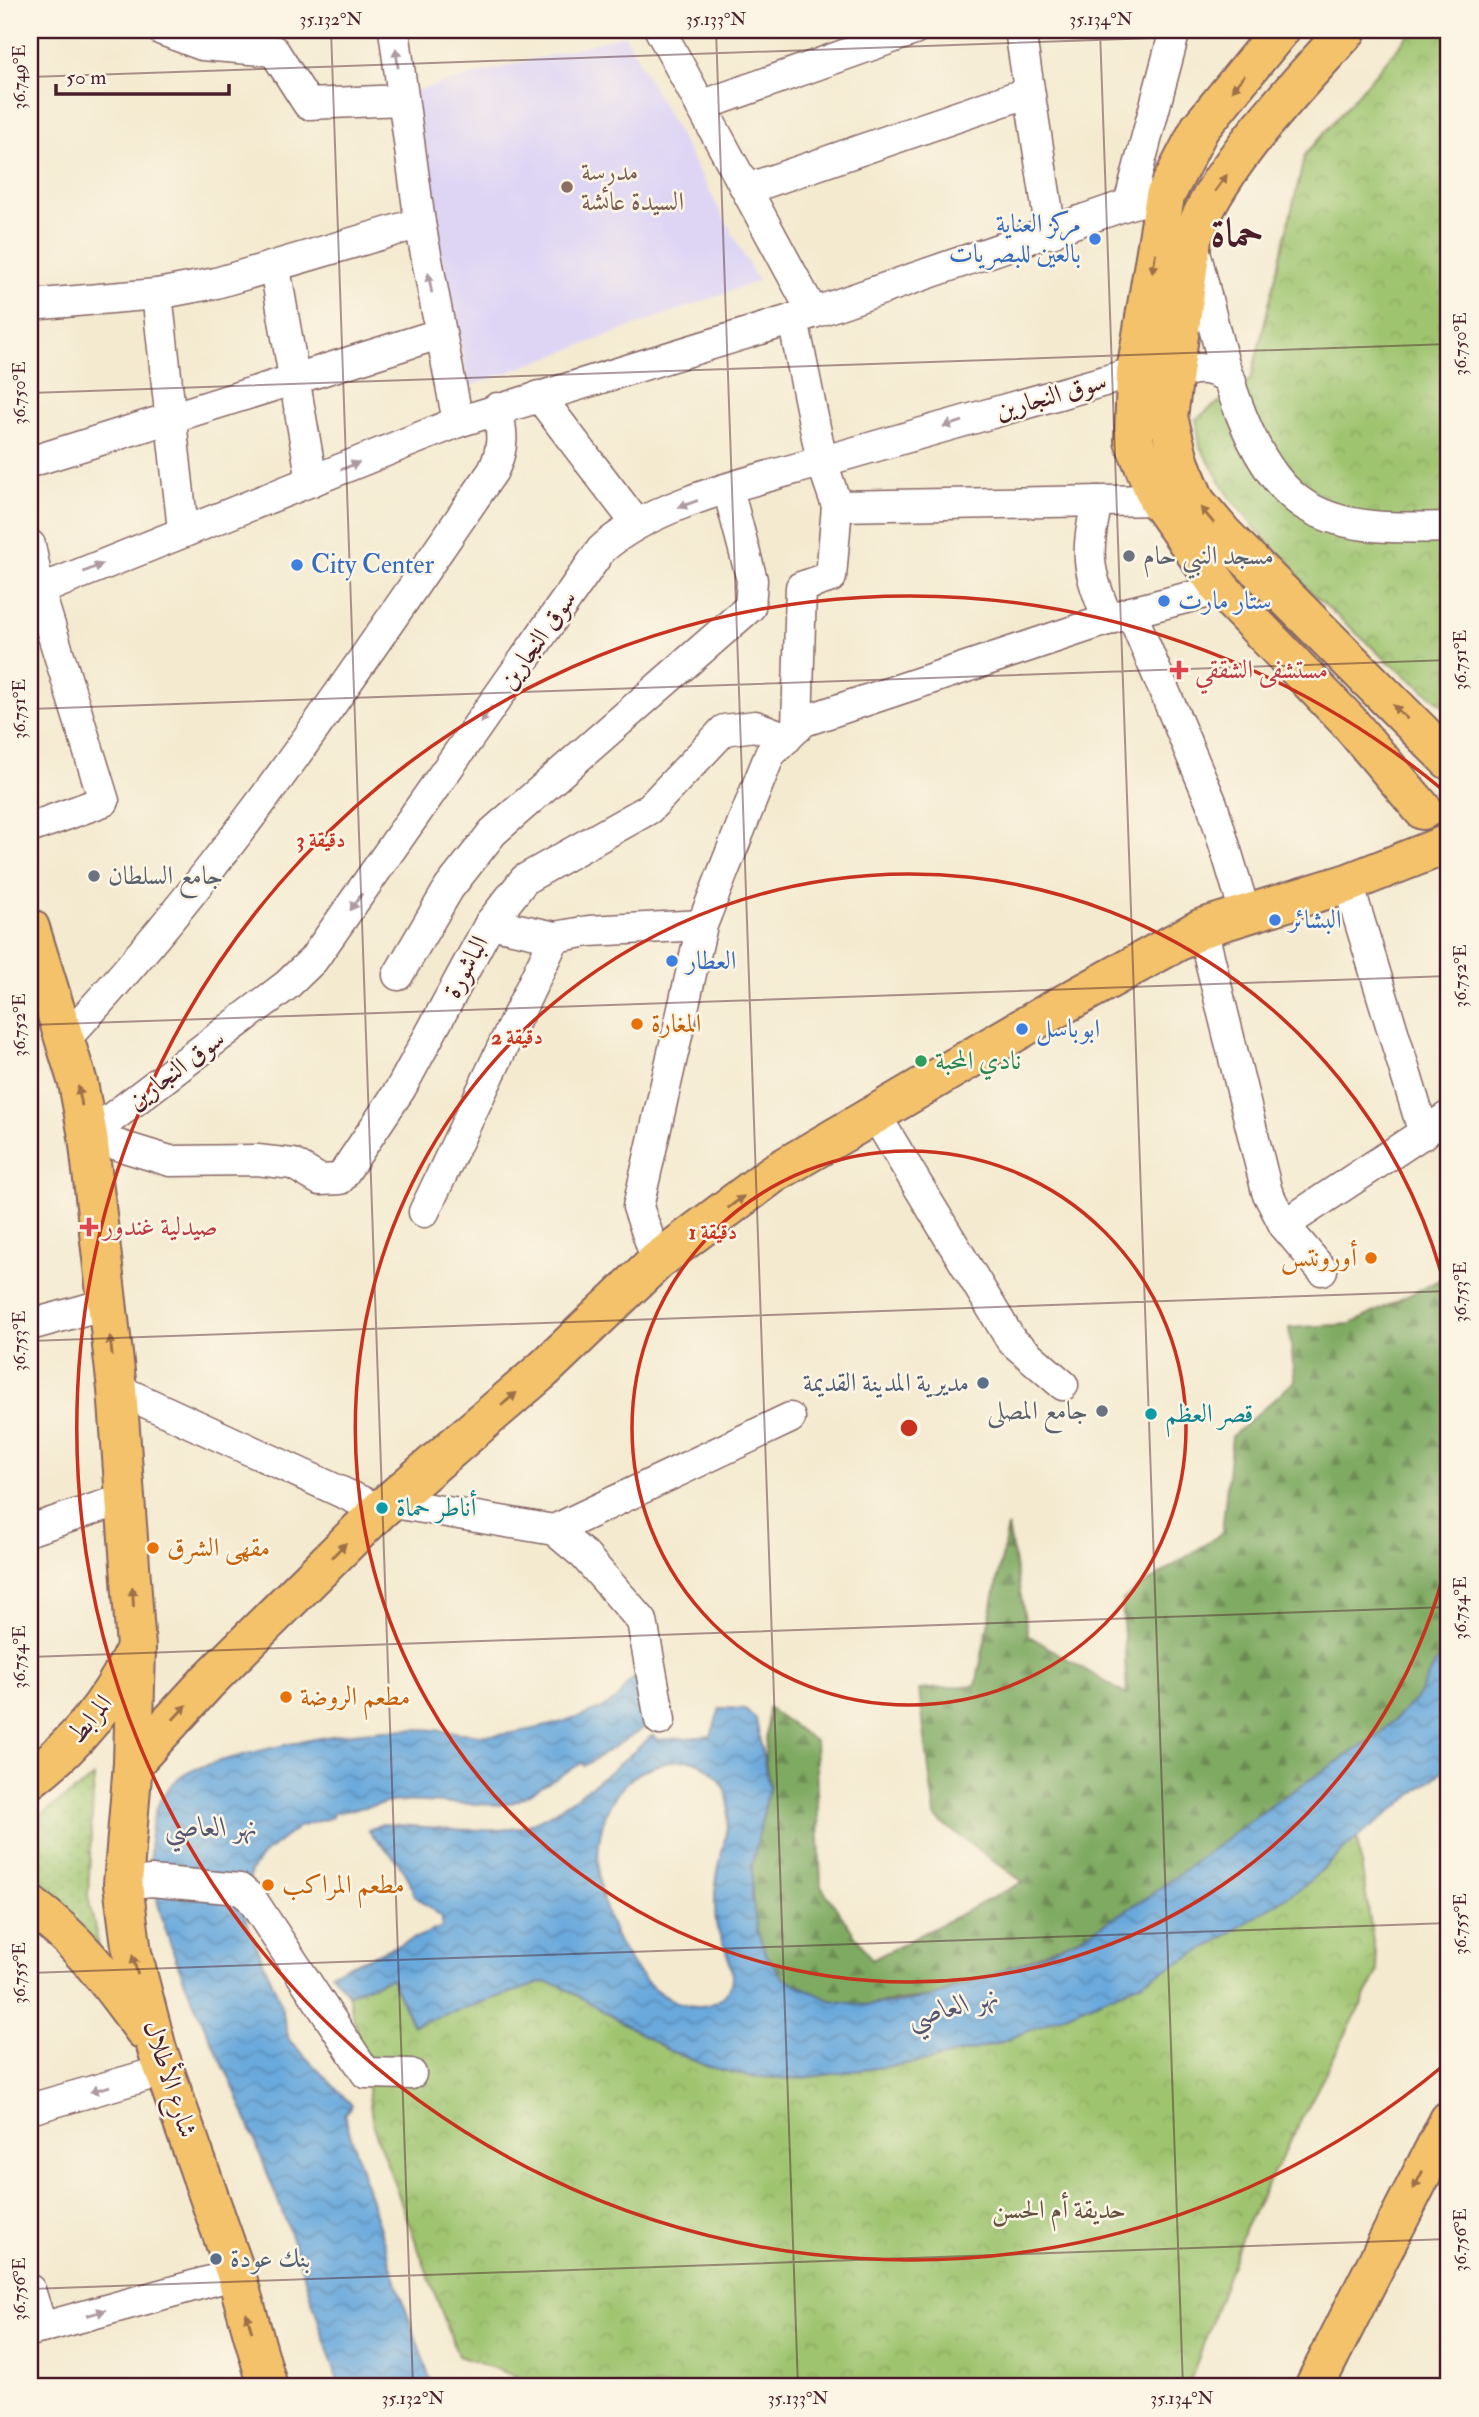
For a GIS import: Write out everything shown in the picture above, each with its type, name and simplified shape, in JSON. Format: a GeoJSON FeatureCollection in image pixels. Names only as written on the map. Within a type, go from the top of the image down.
{"type":"FeatureCollection","features":[{"type":"Feature","properties":{"kind":"main road"},"geometry":{"type":"LineString","coordinates":[[1280,30],[1200,128],[1147,200],[1154,376],[1180,464],[1196,502],[1251,564],[1449,760]]}},
{"type":"Feature","properties":{"kind":"main road"},"geometry":{"type":"LineString","coordinates":[[133,1763],[208,1681],[384,1506],[544,1369],[657,1261],[773,1174],[1048,1013],[1202,928],[1348,883],[1447,846],[1426,824],[1423,810],[1348,721],[1221,589],[1158,500],[1134,441],[1200,214],[1218,186],[1282,104],[1347,30]]}},
{"type":"Feature","properties":{"kind":"main road"},"geometry":{"type":"LineString","coordinates":[[1423,810],[1431,782],[1449,768]]}},
{"type":"Feature","properties":{"kind":"main road","name":"شارع الأطلال"},"geometry":{"type":"LineString","coordinates":[[30,928],[66,1038],[88,1136],[117,1389],[136,1647],[133,1763],[137,1883],[132,1953],[162,2060],[236,2274],[268,2387]]}},
{"type":"Feature","properties":{"kind":"main road","name":"المرابط"},"geometry":{"type":"LineString","coordinates":[[30,1779],[53,1762],[94,1718],[121,1679],[136,1647]]}},
{"type":"Feature","properties":{"kind":"main road"},"geometry":{"type":"LineString","coordinates":[[30,1905],[81,1947],[105,1975],[162,2060]]}},
{"type":"Feature","properties":{"kind":"main road"},"geometry":{"type":"LineString","coordinates":[[1314,2387],[1449,2120]]}},
{"type":"Feature","properties":{"kind":"street"},"geometry":{"type":"LineString","coordinates":[[162,30],[202,45],[274,51],[308,104],[402,100]]}},
{"type":"Feature","properties":{"kind":"street"},"geometry":{"type":"LineString","coordinates":[[394,30],[420,223],[439,334],[458,422]]}},
{"type":"Feature","properties":{"kind":"street"},"geometry":{"type":"LineString","coordinates":[[660,30],[747,189],[803,316],[822,462],[837,506],[831,578],[801,587],[792,733]]}},
{"type":"Feature","properties":{"kind":"street"},"geometry":{"type":"LineString","coordinates":[[701,106],[914,30]]}},
{"type":"Feature","properties":{"kind":"street"},"geometry":{"type":"LineString","coordinates":[[1020,30],[1051,233]]}},
{"type":"Feature","properties":{"kind":"street"},"geometry":{"type":"LineString","coordinates":[[34,592],[183,530],[497,408],[803,316],[1147,200],[1175,30]]}},
{"type":"Feature","properties":{"kind":"street"},"geometry":{"type":"LineString","coordinates":[[747,189],[1029,92]]}},
{"type":"Feature","properties":{"kind":"street"},"geometry":{"type":"LineString","coordinates":[[30,305],[157,295],[275,268],[420,223]]}},
{"type":"Feature","properties":{"kind":"street"},"geometry":{"type":"LineString","coordinates":[[1192,239],[1231,381],[1258,455],[1284,488],[1308,507],[1352,523],[1402,528],[1449,527]]}},
{"type":"Feature","properties":{"kind":"street"},"geometry":{"type":"LineString","coordinates":[[275,268],[292,380],[312,481]]}},
{"type":"Feature","properties":{"kind":"street"},"geometry":{"type":"LineString","coordinates":[[157,295],[183,530]]}},
{"type":"Feature","properties":{"kind":"street"},"geometry":{"type":"LineString","coordinates":[[30,462],[439,334]]}},
{"type":"Feature","properties":{"kind":"street","name":"سوق النجارين"},"geometry":{"type":"LineString","coordinates":[[88,1136],[287,985],[313,960],[601,550],[636,523],[728,489],[822,462],[1154,376],[1201,368],[1222,374],[1231,381]]}},
{"type":"Feature","properties":{"kind":"street"},"geometry":{"type":"LineString","coordinates":[[539,396],[636,523]]}},
{"type":"Feature","properties":{"kind":"street"},"geometry":{"type":"LineString","coordinates":[[66,1038],[165,927],[282,775],[493,471],[502,452],[503,433],[497,408]]}},
{"type":"Feature","properties":{"kind":"street"},"geometry":{"type":"LineString","coordinates":[[398,975],[449,888],[492,832],[750,607],[752,580],[728,489]]}},
{"type":"Feature","properties":{"kind":"street"},"geometry":{"type":"LineString","coordinates":[[837,506],[1158,500]]}},
{"type":"Feature","properties":{"kind":"street"},"geometry":{"type":"LineString","coordinates":[[1097,501],[1088,545],[1089,572],[1119,616],[1212,804],[1245,913]]}},
{"type":"Feature","properties":{"kind":"street"},"geometry":{"type":"LineString","coordinates":[[30,545],[34,592],[104,801],[30,828]]}},
{"type":"Feature","properties":{"kind":"street"},"geometry":{"type":"LineString","coordinates":[[657,1261],[638,1207],[702,925],[770,754],[804,721],[1119,616],[1221,589]]}},
{"type":"Feature","properties":{"kind":"street","name":"الباشورة"},"geometry":{"type":"LineString","coordinates":[[88,1136],[170,1161],[257,1160],[293,1164],[320,1180],[340,1180],[401,1088],[490,923],[525,878],[649,809],[724,730],[755,726],[792,733]]}},
{"type":"Feature","properties":{"kind":"street"},"geometry":{"type":"LineString","coordinates":[[1348,883],[1423,1134]]}},
{"type":"Feature","properties":{"kind":"street"},"geometry":{"type":"LineString","coordinates":[[490,923],[555,937],[589,931],[702,925]]}},
{"type":"Feature","properties":{"kind":"street"},"geometry":{"type":"LineString","coordinates":[[1202,928],[1267,1192],[1284,1225],[1322,1270]]}},
{"type":"Feature","properties":{"kind":"street"},"geometry":{"type":"LineString","coordinates":[[424,1212],[555,937]]}},
{"type":"Feature","properties":{"kind":"street"},"geometry":{"type":"LineString","coordinates":[[876,1116],[1011,1340],[1063,1385]]}},
{"type":"Feature","properties":{"kind":"street"},"geometry":{"type":"LineString","coordinates":[[1284,1225],[1449,1116]]}},
{"type":"Feature","properties":{"kind":"street"},"geometry":{"type":"LineString","coordinates":[[30,1325],[106,1304]]}},
{"type":"Feature","properties":{"kind":"street"},"geometry":{"type":"LineString","coordinates":[[117,1389],[384,1506],[554,1530],[583,1555],[642,1621],[660,1720]]}},
{"type":"Feature","properties":{"kind":"street"},"geometry":{"type":"LineString","coordinates":[[554,1530],[790,1418]]}},
{"type":"Feature","properties":{"kind":"street"},"geometry":{"type":"LineString","coordinates":[[30,1530],[127,1498]]}},
{"type":"Feature","properties":{"kind":"street"},"geometry":{"type":"LineString","coordinates":[[137,1883],[240,1889],[251,1898],[366,2073],[411,2074]]}},
{"type":"Feature","properties":{"kind":"street"},"geometry":{"type":"LineString","coordinates":[[30,2109],[162,2060]]}},
{"type":"Feature","properties":{"kind":"street"},"geometry":{"type":"LineString","coordinates":[[30,2290],[36,2330],[236,2274]]}},
{"type":"Feature","properties":{"kind":"shaded area","name":"مدرسة السيدة عائشة"},"geometry":{"type":"Polygon","coordinates":[[[625,35],[758,281],[470,386],[407,93],[625,35]]]}},
{"type":"Feature","properties":{"kind":"green space"},"geometry":{"type":"Polygon","coordinates":[[[1413,30],[1449,30],[1449,710],[1384,658],[1303,585],[1231,499],[1200,447],[1196,419],[1251,379],[1305,155],[1413,30]]]}},
{"type":"Feature","properties":{"kind":"green space"},"geometry":{"type":"Polygon","coordinates":[[[1449,1275],[1449,1637],[1417,1698],[1381,1733],[1279,1800],[1148,1897],[1083,1936],[981,1981],[932,1997],[864,2005],[829,2000],[805,1991],[782,1977],[766,1954],[757,1930],[752,1898],[752,1865],[769,1787],[765,1759],[768,1708],[815,1741],[821,1886],[872,1960],[1023,1882],[935,1818],[919,1690],[976,1685],[1008,1527],[1028,1635],[1127,1695],[1122,1600],[1222,1533],[1232,1436],[1295,1381],[1289,1328],[1351,1324],[1449,1275]]]}},
{"type":"Feature","properties":{"kind":"green space"},"geometry":{"type":"Polygon","coordinates":[[[94,1777],[88,1896],[105,1976],[30,1892],[30,1823],[94,1777]]]}},
{"type":"Feature","properties":{"kind":"green space","name":"حديقة أم الحسن"},"geometry":{"type":"Polygon","coordinates":[[[1357,1838],[1378,1972],[1245,2228],[1188,2387],[518,2387],[516,2376],[458,2356],[373,2126],[366,2073],[348,1994],[391,1978],[413,2025],[544,1982],[560,1985],[668,2050],[710,2067],[747,2076],[795,2079],[927,2061],[997,2044],[1138,1984],[1304,1886],[1357,1838]]]}},
{"type":"Feature","properties":{"kind":"water"},"geometry":{"type":"Polygon","coordinates":[[[1449,1637],[1449,1766],[1357,1838],[1304,1886],[1203,1950],[1138,1984],[997,2044],[927,2061],[795,2079],[747,2076],[710,2067],[668,2050],[560,1985],[544,1982],[413,2025],[391,1978],[348,1994],[331,1973],[442,1927],[442,1917],[413,1895],[408,1877],[402,1868],[368,1830],[382,1824],[479,1830],[511,1829],[528,1825],[585,1791],[653,1735],[659,1740],[711,1736],[720,1708],[745,1709],[756,1719],[769,1787],[752,1865],[752,1898],[757,1930],[766,1954],[782,1977],[829,2000],[864,2005],[900,2003],[932,1997],[1031,1960],[1083,1936],[1148,1897],[1279,1800],[1381,1733],[1417,1698],[1449,1637]],[[691,1760],[641,1772],[612,1802],[599,1844],[601,1890],[616,1936],[640,1975],[672,2000],[708,2005],[725,1994],[732,1977],[730,1963],[717,1928],[715,1908],[728,1807],[722,1784],[714,1773],[691,1760]]]}},
{"type":"Feature","properties":{"kind":"water","name":"نهر العاصي"},"geometry":{"type":"Polygon","coordinates":[[[638,1677],[641,1717],[647,1726],[584,1766],[582,1763],[517,1801],[503,1805],[396,1801],[334,1813],[333,1817],[298,1827],[263,1854],[251,1871],[244,1909],[249,1928],[280,2001],[289,2040],[352,2105],[344,2114],[395,2278],[433,2387],[340,2387],[284,2217],[239,2099],[200,2016],[164,1924],[153,1878],[151,1835],[161,1799],[187,1773],[201,1767],[310,1740],[352,1733],[427,1729],[494,1735],[547,1726],[605,1706],[638,1677]]]}},
{"type":"Feature","properties":{"kind":"place","name":"مدرسة السيدة عائشة"},"geometry":{"type":"Point","coordinates":[567,187]}},
{"type":"Feature","properties":{"kind":"place","name":"مركز العناية بالعين للبصريات"},"geometry":{"type":"Point","coordinates":[1095,239]}},
{"type":"Feature","properties":{"kind":"place","name":"مسجد النبي حام"},"geometry":{"type":"Point","coordinates":[1129,556]}},
{"type":"Feature","properties":{"kind":"place","name":"City Center"},"geometry":{"type":"Point","coordinates":[297,565]}},
{"type":"Feature","properties":{"kind":"place","name":"ستار مارت"},"geometry":{"type":"Point","coordinates":[1164,601]}},
{"type":"Feature","properties":{"kind":"place","name":"مستشفى الشققي"},"geometry":{"type":"Point","coordinates":[1179,670]}},
{"type":"Feature","properties":{"kind":"place","name":"جامع السلطان"},"geometry":{"type":"Point","coordinates":[94,876]}},
{"type":"Feature","properties":{"kind":"place","name":"البشائر"},"geometry":{"type":"Point","coordinates":[1275,920]}},
{"type":"Feature","properties":{"kind":"place","name":"العطار"},"geometry":{"type":"Point","coordinates":[672,961]}},
{"type":"Feature","properties":{"kind":"place","name":"المغارة"},"geometry":{"type":"Point","coordinates":[637,1024]}},
{"type":"Feature","properties":{"kind":"place","name":"ابوباسل"},"geometry":{"type":"Point","coordinates":[1022,1029]}},
{"type":"Feature","properties":{"kind":"place","name":"نادي المحبة"},"geometry":{"type":"Point","coordinates":[921,1061]}},
{"type":"Feature","properties":{"kind":"place","name":"صيدلية غندور"},"geometry":{"type":"Point","coordinates":[89,1227]}},
{"type":"Feature","properties":{"kind":"place","name":"أورونتس"},"geometry":{"type":"Point","coordinates":[1371,1258]}},
{"type":"Feature","properties":{"kind":"place","name":"مديرية المدينة القديمة"},"geometry":{"type":"Point","coordinates":[983,1383]}},
{"type":"Feature","properties":{"kind":"place","name":"جامع المصلى"},"geometry":{"type":"Point","coordinates":[1102,1411]}},
{"type":"Feature","properties":{"kind":"place","name":"قصر العظم"},"geometry":{"type":"Point","coordinates":[1151,1414]}},
{"type":"Feature","properties":{"kind":"place","name":"أناطر حماة"},"geometry":{"type":"Point","coordinates":[382,1508]}},
{"type":"Feature","properties":{"kind":"place","name":"مقهى الشرق"},"geometry":{"type":"Point","coordinates":[153,1548]}},
{"type":"Feature","properties":{"kind":"place","name":"مطعم الروضة"},"geometry":{"type":"Point","coordinates":[286,1697]}},
{"type":"Feature","properties":{"kind":"place","name":"مطعم المراكب"},"geometry":{"type":"Point","coordinates":[268,1885]}},
{"type":"Feature","properties":{"kind":"place","name":"بنك عودة"},"geometry":{"type":"Point","coordinates":[216,2259]}},
{"type":"Feature","properties":{"kind":"district","name":"حماة"},"geometry":{"type":"Point","coordinates":[1237,233]}}]}
